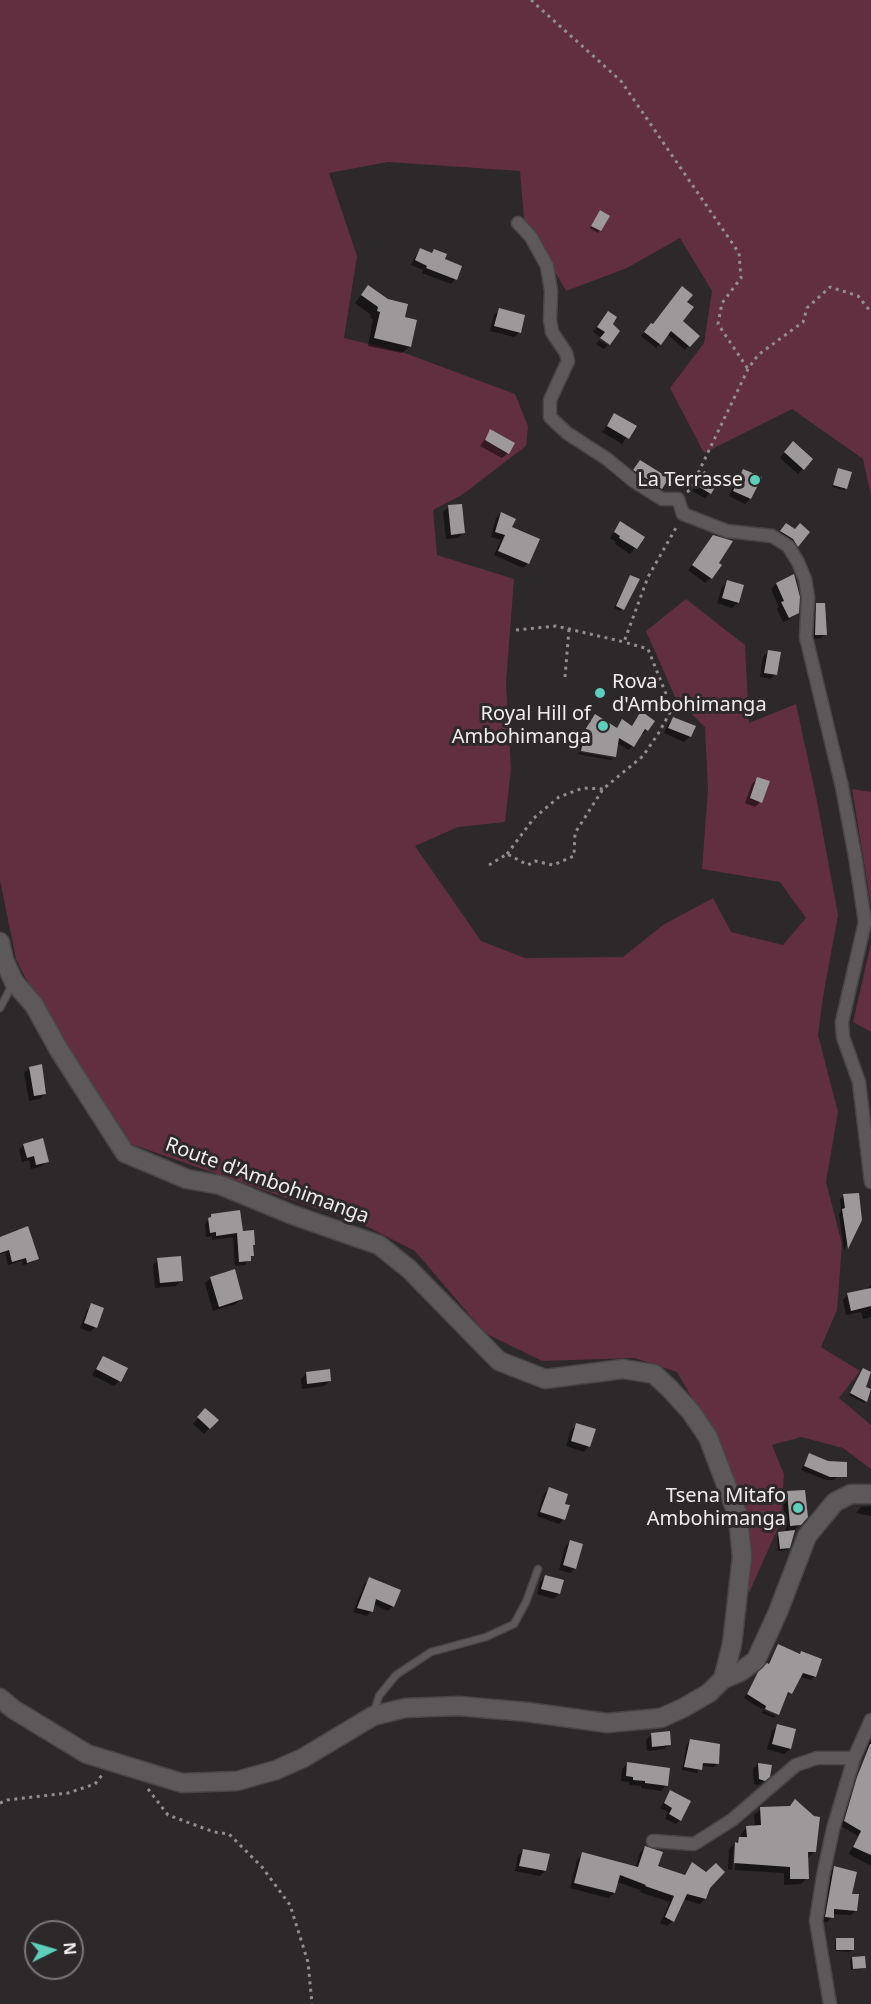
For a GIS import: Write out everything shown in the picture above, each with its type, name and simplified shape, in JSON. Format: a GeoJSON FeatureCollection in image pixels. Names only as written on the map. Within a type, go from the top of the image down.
{"type":"FeatureCollection","features":[{"type":"Feature","properties":{"kind":"street"},"geometry":{"type":"LineString","coordinates":[[518,222],[531,237],[548,266],[552,332],[566,353],[568,361],[550,400],[550,417],[567,433],[607,459],[662,500],[678,499],[683,514],[728,531],[772,536],[788,546],[805,579],[808,597],[806,637],[842,788],[865,922],[842,1022],[843,1037],[859,1082],[871,1182]]}},
{"type":"Feature","properties":{"kind":"street","name":"Route d'Ambohimanga"},"geometry":{"type":"LineString","coordinates":[[0,942],[4,960],[14,982],[34,1005],[59,1050],[125,1153],[187,1179],[220,1185],[293,1215],[379,1245],[409,1269],[499,1361],[545,1379],[623,1369],[654,1374],[670,1389],[691,1412],[708,1437],[738,1516],[742,1557],[732,1644],[723,1679]]}},
{"type":"Feature","properties":{"kind":"street"},"geometry":{"type":"LineString","coordinates":[[0,1698],[13,1709],[87,1754],[182,1783],[237,1781],[276,1770],[303,1758],[373,1716],[405,1708],[459,1706],[607,1723],[661,1718],[708,1693],[723,1679],[740,1672],[756,1660],[778,1612],[807,1536],[835,1502],[851,1494],[871,1494]]}},
{"type":"Feature","properties":{"kind":"street"},"geometry":{"type":"LineString","coordinates":[[829,2003],[816,1921],[833,1828],[854,1758],[871,1720]]}},
{"type":"Feature","properties":{"kind":"street"},"geometry":{"type":"LineString","coordinates":[[653,1841],[694,1844],[732,1820],[796,1765],[818,1758],[854,1758]]}},
{"type":"Feature","properties":{"kind":"lane"},"geometry":{"type":"LineString","coordinates":[[0,1008],[14,982]]}},
{"type":"Feature","properties":{"kind":"lane"},"geometry":{"type":"LineString","coordinates":[[373,1716],[379,1696],[396,1675],[431,1653],[486,1637],[514,1623],[526,1602],[538,1569]]}},
{"type":"Feature","properties":{"kind":"path"},"geometry":{"type":"LineString","coordinates":[[531,0],[621,81],[739,253],[741,278],[722,303],[718,324],[748,369]]}},
{"type":"Feature","properties":{"kind":"path"},"geometry":{"type":"LineString","coordinates":[[678,499],[690,489],[748,369],[758,356],[803,322],[807,308],[830,287],[858,296],[871,312]]}},
{"type":"Feature","properties":{"kind":"path"},"geometry":{"type":"LineString","coordinates":[[624,642],[648,577],[683,514]]}},
{"type":"Feature","properties":{"kind":"path"},"geometry":{"type":"LineString","coordinates":[[507,854],[528,865],[535,861],[552,864],[574,855],[575,833],[603,789],[643,756],[672,709],[648,648],[556,626],[516,630]]}},
{"type":"Feature","properties":{"kind":"path"},"geometry":{"type":"LineString","coordinates":[[565,677],[568,629]]}},
{"type":"Feature","properties":{"kind":"path"},"geometry":{"type":"LineString","coordinates":[[489,865],[507,854],[534,818],[558,797],[583,788],[603,789]]}},
{"type":"Feature","properties":{"kind":"path"},"geometry":{"type":"LineString","coordinates":[[0,1803],[7,1800],[68,1793],[95,1784],[113,1762]]}},
{"type":"Feature","properties":{"kind":"path"},"geometry":{"type":"LineString","coordinates":[[134,1769],[168,1815],[214,1832],[229,1834],[262,1868],[290,1905],[308,1962],[312,2004]]}},
{"type":"Feature","properties":{"kind":"shaded area"},"geometry":{"type":"Polygon","coordinates":[[[0,0],[871,0],[871,496],[863,459],[792,409],[704,453],[670,388],[704,343],[712,291],[680,238],[627,268],[566,291],[524,218],[520,171],[388,162],[329,173],[357,256],[344,338],[402,352],[515,394],[528,426],[526,446],[462,495],[433,510],[437,555],[514,579],[506,683],[511,769],[505,822],[458,827],[415,846],[481,941],[525,958],[623,957],[663,925],[713,898],[731,932],[783,945],[806,918],[780,882],[702,869],[708,790],[705,727],[676,699],[646,631],[686,599],[745,645],[749,723],[796,704],[838,915],[818,1035],[838,1112],[826,1182],[842,1244],[837,1310],[821,1347],[860,1371],[839,1398],[871,1425],[871,1469],[843,1448],[801,1437],[772,1445],[784,1474],[781,1521],[749,1593],[745,1565],[710,1430],[677,1372],[635,1358],[542,1361],[485,1333],[415,1251],[364,1225],[131,1144],[68,1063],[16,959],[0,880],[0,0]]]}},
{"type":"Feature","properties":{"kind":"shaded area"},"geometry":{"type":"Polygon","coordinates":[[[852,789],[871,792],[871,905],[852,789]]]}},
{"type":"Feature","properties":{"kind":"shaded area"},"geometry":{"type":"Polygon","coordinates":[[[871,943],[871,1032],[853,1022],[871,943]]]}},
{"type":"Feature","properties":{"kind":"building"},"geometry":{"type":"Polygon","coordinates":[[[600,210],[610,216],[601,231],[591,226],[600,210]]]}},
{"type":"Feature","properties":{"kind":"building"},"geometry":{"type":"Polygon","coordinates":[[[420,248],[432,253],[434,249],[447,254],[445,259],[462,266],[457,280],[426,268],[427,266],[415,260],[420,248]]]}},
{"type":"Feature","properties":{"kind":"building"},"geometry":{"type":"Polygon","coordinates":[[[368,285],[388,299],[408,304],[405,317],[417,320],[411,347],[374,338],[380,312],[377,311],[378,307],[361,295],[368,285]]]}},
{"type":"Feature","properties":{"kind":"building"},"geometry":{"type":"Polygon","coordinates":[[[682,286],[693,295],[687,302],[694,307],[683,321],[700,336],[690,347],[671,331],[661,345],[644,332],[651,323],[653,324],[682,286]]]}},
{"type":"Feature","properties":{"kind":"building"},"geometry":{"type":"Polygon","coordinates":[[[499,308],[525,315],[521,333],[494,326],[499,308]]]}},
{"type":"Feature","properties":{"kind":"building"},"geometry":{"type":"Polygon","coordinates":[[[608,311],[617,317],[613,324],[620,331],[610,345],[600,338],[605,332],[597,327],[608,311]]]}},
{"type":"Feature","properties":{"kind":"building"},"geometry":{"type":"Polygon","coordinates":[[[614,413],[637,426],[629,439],[607,426],[614,413]]]}},
{"type":"Feature","properties":{"kind":"building"},"geometry":{"type":"Polygon","coordinates":[[[490,429],[515,443],[509,454],[485,440],[490,429]]]}},
{"type":"Feature","properties":{"kind":"building"},"geometry":{"type":"Polygon","coordinates":[[[793,441],[813,459],[804,470],[784,452],[793,441]]]}},
{"type":"Feature","properties":{"kind":"building"},"geometry":{"type":"Polygon","coordinates":[[[640,460],[669,478],[662,489],[633,470],[640,460]]]}},
{"type":"Feature","properties":{"kind":"building"},"geometry":{"type":"Polygon","coordinates":[[[838,468],[852,472],[847,489],[833,485],[838,468]]]}},
{"type":"Feature","properties":{"kind":"building"},"geometry":{"type":"Polygon","coordinates":[[[743,469],[762,477],[751,499],[733,491],[743,469]]]}},
{"type":"Feature","properties":{"kind":"building"},"geometry":{"type":"Polygon","coordinates":[[[704,471],[720,479],[711,494],[696,485],[704,471]]]}},
{"type":"Feature","properties":{"kind":"building"},"geometry":{"type":"Polygon","coordinates":[[[462,504],[465,533],[451,535],[448,505],[462,504]]]}},
{"type":"Feature","properties":{"kind":"building"},"geometry":{"type":"Polygon","coordinates":[[[501,512],[516,519],[512,527],[540,539],[529,564],[498,551],[505,535],[495,532],[501,512]]]}},
{"type":"Feature","properties":{"kind":"building"},"geometry":{"type":"Polygon","coordinates":[[[620,521],[645,537],[637,549],[619,538],[620,536],[614,532],[620,521]]]}},
{"type":"Feature","properties":{"kind":"building"},"geometry":{"type":"Polygon","coordinates":[[[786,523],[795,529],[800,523],[810,532],[798,547],[793,539],[780,531],[786,523]]]}},
{"type":"Feature","properties":{"kind":"building"},"geometry":{"type":"Polygon","coordinates":[[[713,535],[733,541],[719,563],[722,565],[712,579],[692,565],[713,535]]]}},
{"type":"Feature","properties":{"kind":"building"},"geometry":{"type":"Polygon","coordinates":[[[794,574],[800,597],[799,613],[789,618],[781,602],[784,601],[776,583],[794,574]]]}},
{"type":"Feature","properties":{"kind":"building"},"geometry":{"type":"Polygon","coordinates":[[[630,575],[640,579],[624,610],[616,606],[630,575]]]}},
{"type":"Feature","properties":{"kind":"building"},"geometry":{"type":"Polygon","coordinates":[[[727,580],[744,585],[739,603],[722,598],[727,580]]]}},
{"type":"Feature","properties":{"kind":"building"},"geometry":{"type":"Polygon","coordinates":[[[816,603],[825,603],[827,635],[815,635],[816,603]]]}},
{"type":"Feature","properties":{"kind":"building"},"geometry":{"type":"Polygon","coordinates":[[[768,650],[781,652],[777,675],[764,673],[768,650]]]}},
{"type":"Feature","properties":{"kind":"building"},"geometry":{"type":"Polygon","coordinates":[[[641,711],[655,721],[648,731],[645,729],[634,747],[619,738],[616,757],[581,751],[585,730],[595,714],[617,728],[622,719],[632,726],[641,711]]]}},
{"type":"Feature","properties":{"kind":"building"},"geometry":{"type":"Polygon","coordinates":[[[673,717],[696,726],[691,737],[668,728],[673,717]]]}},
{"type":"Feature","properties":{"kind":"building"},"geometry":{"type":"Polygon","coordinates":[[[757,777],[770,781],[762,803],[750,798],[757,777]]]}},
{"type":"Feature","properties":{"kind":"building"},"geometry":{"type":"Polygon","coordinates":[[[42,1064],[46,1094],[34,1096],[29,1067],[42,1064]]]}},
{"type":"Feature","properties":{"kind":"building"},"geometry":{"type":"Polygon","coordinates":[[[43,1138],[49,1162],[36,1165],[34,1156],[27,1158],[23,1144],[43,1138]]]}},
{"type":"Feature","properties":{"kind":"building"},"geometry":{"type":"Polygon","coordinates":[[[859,1193],[862,1220],[848,1249],[842,1209],[845,1208],[843,1194],[859,1193]]]}},
{"type":"Feature","properties":{"kind":"building"},"geometry":{"type":"Polygon","coordinates":[[[240,1210],[243,1231],[254,1230],[254,1256],[251,1256],[251,1261],[239,1262],[237,1233],[216,1236],[216,1232],[210,1233],[208,1218],[211,1214],[240,1210]]]}},
{"type":"Feature","properties":{"kind":"building"},"geometry":{"type":"Polygon","coordinates":[[[28,1226],[39,1259],[27,1263],[26,1258],[12,1262],[9,1250],[0,1253],[0,1237],[28,1226]]]}},
{"type":"Feature","properties":{"kind":"building"},"geometry":{"type":"Polygon","coordinates":[[[181,1256],[183,1281],[160,1283],[157,1258],[181,1256]]]}},
{"type":"Feature","properties":{"kind":"building"},"geometry":{"type":"Polygon","coordinates":[[[235,1269],[243,1299],[219,1307],[210,1277],[235,1269]]]}},
{"type":"Feature","properties":{"kind":"building"},"geometry":{"type":"Polygon","coordinates":[[[871,1288],[871,1306],[851,1311],[847,1293],[871,1288]]]}},
{"type":"Feature","properties":{"kind":"building"},"geometry":{"type":"Polygon","coordinates":[[[91,1303],[104,1308],[97,1328],[84,1323],[91,1303]]]}},
{"type":"Feature","properties":{"kind":"building"},"geometry":{"type":"Polygon","coordinates":[[[103,1356],[128,1368],[121,1382],[96,1369],[103,1356]]]}},
{"type":"Feature","properties":{"kind":"building"},"geometry":{"type":"Polygon","coordinates":[[[863,1368],[871,1372],[866,1387],[871,1389],[867,1402],[850,1393],[863,1368]]]}},
{"type":"Feature","properties":{"kind":"building"},"geometry":{"type":"Polygon","coordinates":[[[330,1369],[331,1381],[307,1384],[306,1372],[330,1369]]]}},
{"type":"Feature","properties":{"kind":"building"},"geometry":{"type":"Polygon","coordinates":[[[205,1408],[219,1420],[210,1429],[197,1417],[205,1408]]]}},
{"type":"Feature","properties":{"kind":"building"},"geometry":{"type":"Polygon","coordinates":[[[576,1423],[596,1429],[590,1447],[571,1441],[576,1423]]]}},
{"type":"Feature","properties":{"kind":"building"},"geometry":{"type":"Polygon","coordinates":[[[809,1453],[828,1461],[847,1462],[847,1477],[830,1477],[804,1466],[809,1453]]]}},
{"type":"Feature","properties":{"kind":"building"},"geometry":{"type":"Polygon","coordinates":[[[549,1487],[568,1494],[565,1504],[570,1505],[565,1520],[540,1512],[549,1487]]]}},
{"type":"Feature","properties":{"kind":"building","name":"Tsena Mitafo Ambohimanga"},"geometry":{"type":"Polygon","coordinates":[[[805,1490],[808,1517],[801,1525],[790,1526],[787,1491],[805,1490]]]}},
{"type":"Feature","properties":{"kind":"building"},"geometry":{"type":"Polygon","coordinates":[[[795,1530],[790,1548],[780,1549],[778,1532],[795,1530]]]}},
{"type":"Feature","properties":{"kind":"building"},"geometry":{"type":"Polygon","coordinates":[[[570,1540],[583,1544],[576,1569],[563,1565],[570,1540]]]}},
{"type":"Feature","properties":{"kind":"building"},"geometry":{"type":"Polygon","coordinates":[[[545,1575],[564,1580],[560,1594],[541,1589],[545,1575]]]}},
{"type":"Feature","properties":{"kind":"building"},"geometry":{"type":"Polygon","coordinates":[[[369,1577],[401,1590],[394,1607],[376,1599],[373,1612],[357,1608],[369,1577]]]}},
{"type":"Feature","properties":{"kind":"building"},"geometry":{"type":"Polygon","coordinates":[[[778,1644],[800,1654],[801,1651],[822,1659],[816,1677],[803,1673],[792,1694],[788,1692],[779,1715],[765,1709],[766,1706],[747,1694],[758,1672],[767,1663],[769,1664],[778,1644]]]}},
{"type":"Feature","properties":{"kind":"building"},"geometry":{"type":"Polygon","coordinates":[[[777,1724],[796,1729],[791,1749],[772,1744],[777,1724]]]}},
{"type":"Feature","properties":{"kind":"building"},"geometry":{"type":"Polygon","coordinates":[[[670,1731],[671,1745],[652,1747],[651,1733],[670,1731]]]}},
{"type":"Feature","properties":{"kind":"building"},"geometry":{"type":"Polygon","coordinates":[[[690,1739],[720,1744],[719,1764],[703,1763],[702,1770],[684,1767],[690,1739]]]}},
{"type":"Feature","properties":{"kind":"building"},"geometry":{"type":"Polygon","coordinates":[[[870,1744],[871,1855],[853,1847],[861,1831],[844,1821],[870,1744]]]}},
{"type":"Feature","properties":{"kind":"building"},"geometry":{"type":"Polygon","coordinates":[[[627,1762],[670,1768],[668,1786],[645,1783],[645,1781],[633,1780],[633,1777],[626,1776],[627,1762]]]}},
{"type":"Feature","properties":{"kind":"building"},"geometry":{"type":"Polygon","coordinates":[[[758,1763],[772,1765],[770,1777],[765,1781],[759,1779],[758,1763]]]}},
{"type":"Feature","properties":{"kind":"building"},"geometry":{"type":"Polygon","coordinates":[[[670,1790],[691,1801],[681,1821],[669,1814],[672,1808],[664,1803],[670,1790]]]}},
{"type":"Feature","properties":{"kind":"building"},"geometry":{"type":"Polygon","coordinates":[[[795,1799],[814,1816],[820,1817],[816,1852],[808,1852],[809,1879],[790,1879],[790,1867],[734,1863],[735,1842],[738,1843],[739,1837],[747,1837],[746,1826],[761,1825],[760,1807],[790,1806],[795,1799]]]}},
{"type":"Feature","properties":{"kind":"building"},"geometry":{"type":"Polygon","coordinates":[[[645,1846],[663,1852],[658,1866],[685,1875],[692,1862],[706,1872],[716,1863],[725,1872],[710,1888],[706,1899],[687,1894],[674,1922],[665,1917],[674,1896],[646,1885],[620,1875],[615,1893],[574,1883],[582,1852],[638,1867],[645,1846]]]}},
{"type":"Feature","properties":{"kind":"building"},"geometry":{"type":"Polygon","coordinates":[[[523,1849],[550,1854],[546,1871],[519,1866],[523,1849]]]}},
{"type":"Feature","properties":{"kind":"building"},"geometry":{"type":"Polygon","coordinates":[[[834,1866],[857,1872],[852,1894],[859,1894],[857,1911],[834,1909],[834,1918],[825,1917],[834,1866]]]}},
{"type":"Feature","properties":{"kind":"building"},"geometry":{"type":"Polygon","coordinates":[[[836,1938],[854,1938],[854,1950],[836,1950],[836,1938]]]}},
{"type":"Feature","properties":{"kind":"building"},"geometry":{"type":"Polygon","coordinates":[[[865,1956],[866,1968],[853,1969],[852,1957],[865,1956]]]}},
{"type":"Feature","properties":{"kind":"place","name":"La Terrasse"},"geometry":{"type":"Point","coordinates":[755,480]}},
{"type":"Feature","properties":{"kind":"place","name":"Rova d'Ambohimanga"},"geometry":{"type":"Point","coordinates":[600,693]}},
{"type":"Feature","properties":{"kind":"place","name":"Royal Hill of Ambohimanga"},"geometry":{"type":"Point","coordinates":[603,726]}},
{"type":"Feature","properties":{"kind":"place","name":"Tsena Mitafo Ambohimanga"},"geometry":{"type":"Point","coordinates":[798,1508]}}]}
